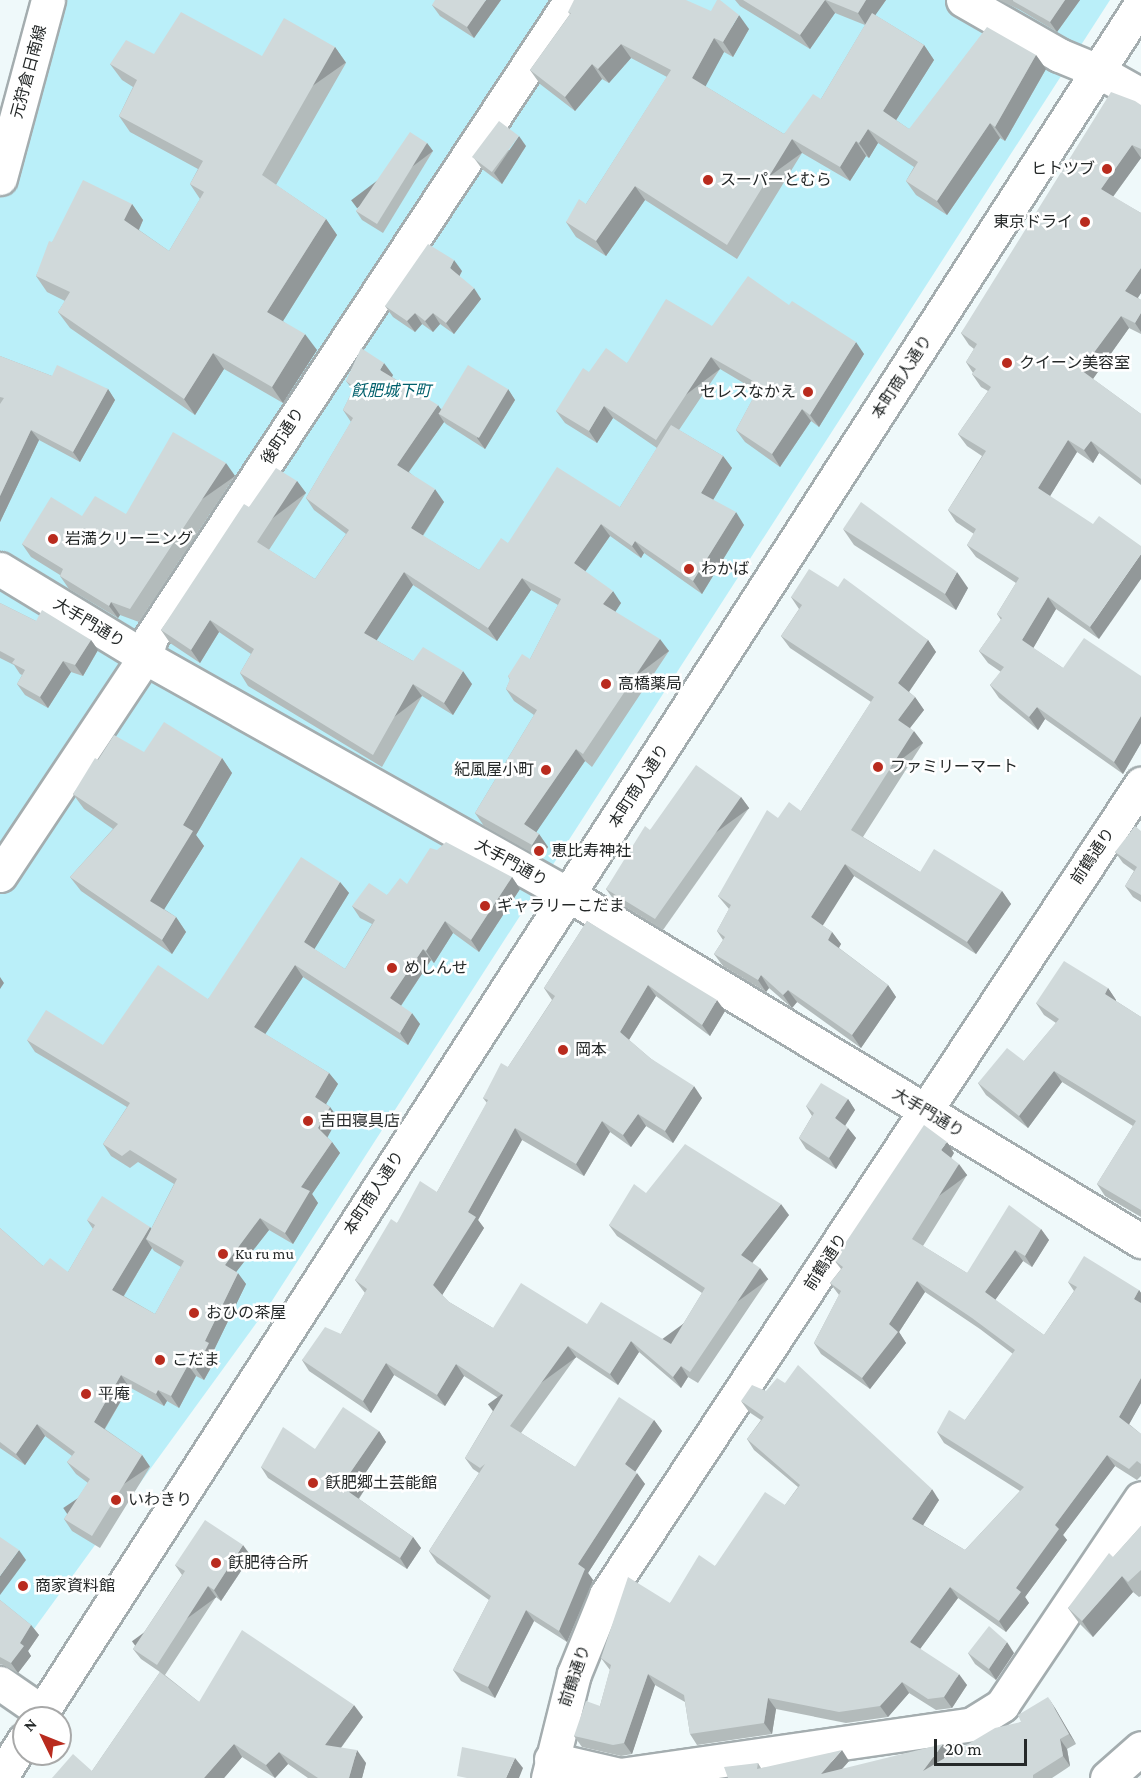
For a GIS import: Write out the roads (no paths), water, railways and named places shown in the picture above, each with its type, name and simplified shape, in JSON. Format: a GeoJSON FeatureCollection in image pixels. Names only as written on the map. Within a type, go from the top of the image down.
{"type":"FeatureCollection","features":[{"type":"Feature","properties":{"kind":"main road","name":"元狩倉日南線"},"geometry":{"type":"LineString","coordinates":[[0,178],[48,0]]}},
{"type":"Feature","properties":{"kind":"main road","name":"後町通り"},"geometry":{"type":"LineString","coordinates":[[0,875],[145,657],[151,637],[571,0]]}},
{"type":"Feature","properties":{"kind":"main road"},"geometry":{"type":"LineString","coordinates":[[963,0],[1059,55],[1098,71],[1141,95]]}},
{"type":"Feature","properties":{"kind":"main road","name":"本町商人通り"},"geometry":{"type":"LineString","coordinates":[[46,1706],[512,978],[569,895],[1141,4]]}},
{"type":"Feature","properties":{"kind":"main road","name":"大手門通り"},"geometry":{"type":"LineString","coordinates":[[0,569],[145,657],[569,895],[1141,1241]]}},
{"type":"Feature","properties":{"kind":"main road","name":"前鶴通り"},"geometry":{"type":"LineString","coordinates":[[549,1768],[574,1674],[606,1595],[1141,784]]}},
{"type":"Feature","properties":{"kind":"main road"},"geometry":{"type":"LineString","coordinates":[[549,1768],[620,1775],[972,1724],[1002,1705],[1141,1498]]}},
{"type":"Feature","properties":{"kind":"main road"},"geometry":{"type":"LineString","coordinates":[[0,1683],[29,1706]]}},
{"type":"Feature","properties":{"kind":"main road"},"geometry":{"type":"LineString","coordinates":[[1107,1778],[1141,1748]]}},
{"type":"Feature","properties":{"kind":"main road"},"geometry":{"type":"LineString","coordinates":[[0,1778],[12,1759]]}},
{"type":"Feature","properties":{"kind":"place","name":"ヒトツブ"},"geometry":{"type":"Point","coordinates":[1107,169]}},
{"type":"Feature","properties":{"kind":"place","name":"スーパーとむら"},"geometry":{"type":"Point","coordinates":[708,180]}},
{"type":"Feature","properties":{"kind":"place","name":"東京ドライ"},"geometry":{"type":"Point","coordinates":[1085,222]}},
{"type":"Feature","properties":{"kind":"place","name":"クイーン美容室"},"geometry":{"type":"Point","coordinates":[1007,363]}},
{"type":"Feature","properties":{"kind":"place","name":"セレスなかえ"},"geometry":{"type":"Point","coordinates":[808,392]}},
{"type":"Feature","properties":{"kind":"place","name":"岩満クリーニング"},"geometry":{"type":"Point","coordinates":[53,539]}},
{"type":"Feature","properties":{"kind":"place","name":"わかば"},"geometry":{"type":"Point","coordinates":[689,569]}},
{"type":"Feature","properties":{"kind":"place","name":"高橋薬局"},"geometry":{"type":"Point","coordinates":[606,684]}},
{"type":"Feature","properties":{"kind":"place","name":"ファミリーマート"},"geometry":{"type":"Point","coordinates":[878,767]}},
{"type":"Feature","properties":{"kind":"place","name":"紀風屋小町"},"geometry":{"type":"Point","coordinates":[546,770]}},
{"type":"Feature","properties":{"kind":"place","name":"恵比寿神社"},"geometry":{"type":"Point","coordinates":[539,851]}},
{"type":"Feature","properties":{"kind":"place","name":"ギャラリーこだま"},"geometry":{"type":"Point","coordinates":[485,906]}},
{"type":"Feature","properties":{"kind":"place","name":"めしんせ"},"geometry":{"type":"Point","coordinates":[392,968]}},
{"type":"Feature","properties":{"kind":"place","name":"岡本"},"geometry":{"type":"Point","coordinates":[563,1050]}},
{"type":"Feature","properties":{"kind":"place","name":"吉田寝具店"},"geometry":{"type":"Point","coordinates":[308,1121]}},
{"type":"Feature","properties":{"kind":"place","name":"Ku ru mu"},"geometry":{"type":"Point","coordinates":[223,1254]}},
{"type":"Feature","properties":{"kind":"place","name":"おひの茶屋"},"geometry":{"type":"Point","coordinates":[194,1313]}},
{"type":"Feature","properties":{"kind":"place","name":"こだま"},"geometry":{"type":"Point","coordinates":[160,1360]}},
{"type":"Feature","properties":{"kind":"place","name":"平庵"},"geometry":{"type":"Point","coordinates":[86,1394]}},
{"type":"Feature","properties":{"kind":"place","name":"飫肥郷土芸能館"},"geometry":{"type":"Point","coordinates":[313,1483]}},
{"type":"Feature","properties":{"kind":"place","name":"いわきり"},"geometry":{"type":"Point","coordinates":[116,1500]}},
{"type":"Feature","properties":{"kind":"place","name":"飫肥待合所"},"geometry":{"type":"Point","coordinates":[216,1563]}},
{"type":"Feature","properties":{"kind":"place","name":"商家資料館"},"geometry":{"type":"Point","coordinates":[23,1586]}},
{"type":"Feature","properties":{"kind":"park label","name":"飫肥城下町"},"geometry":{"type":"Point","coordinates":[391,391]}}]}
